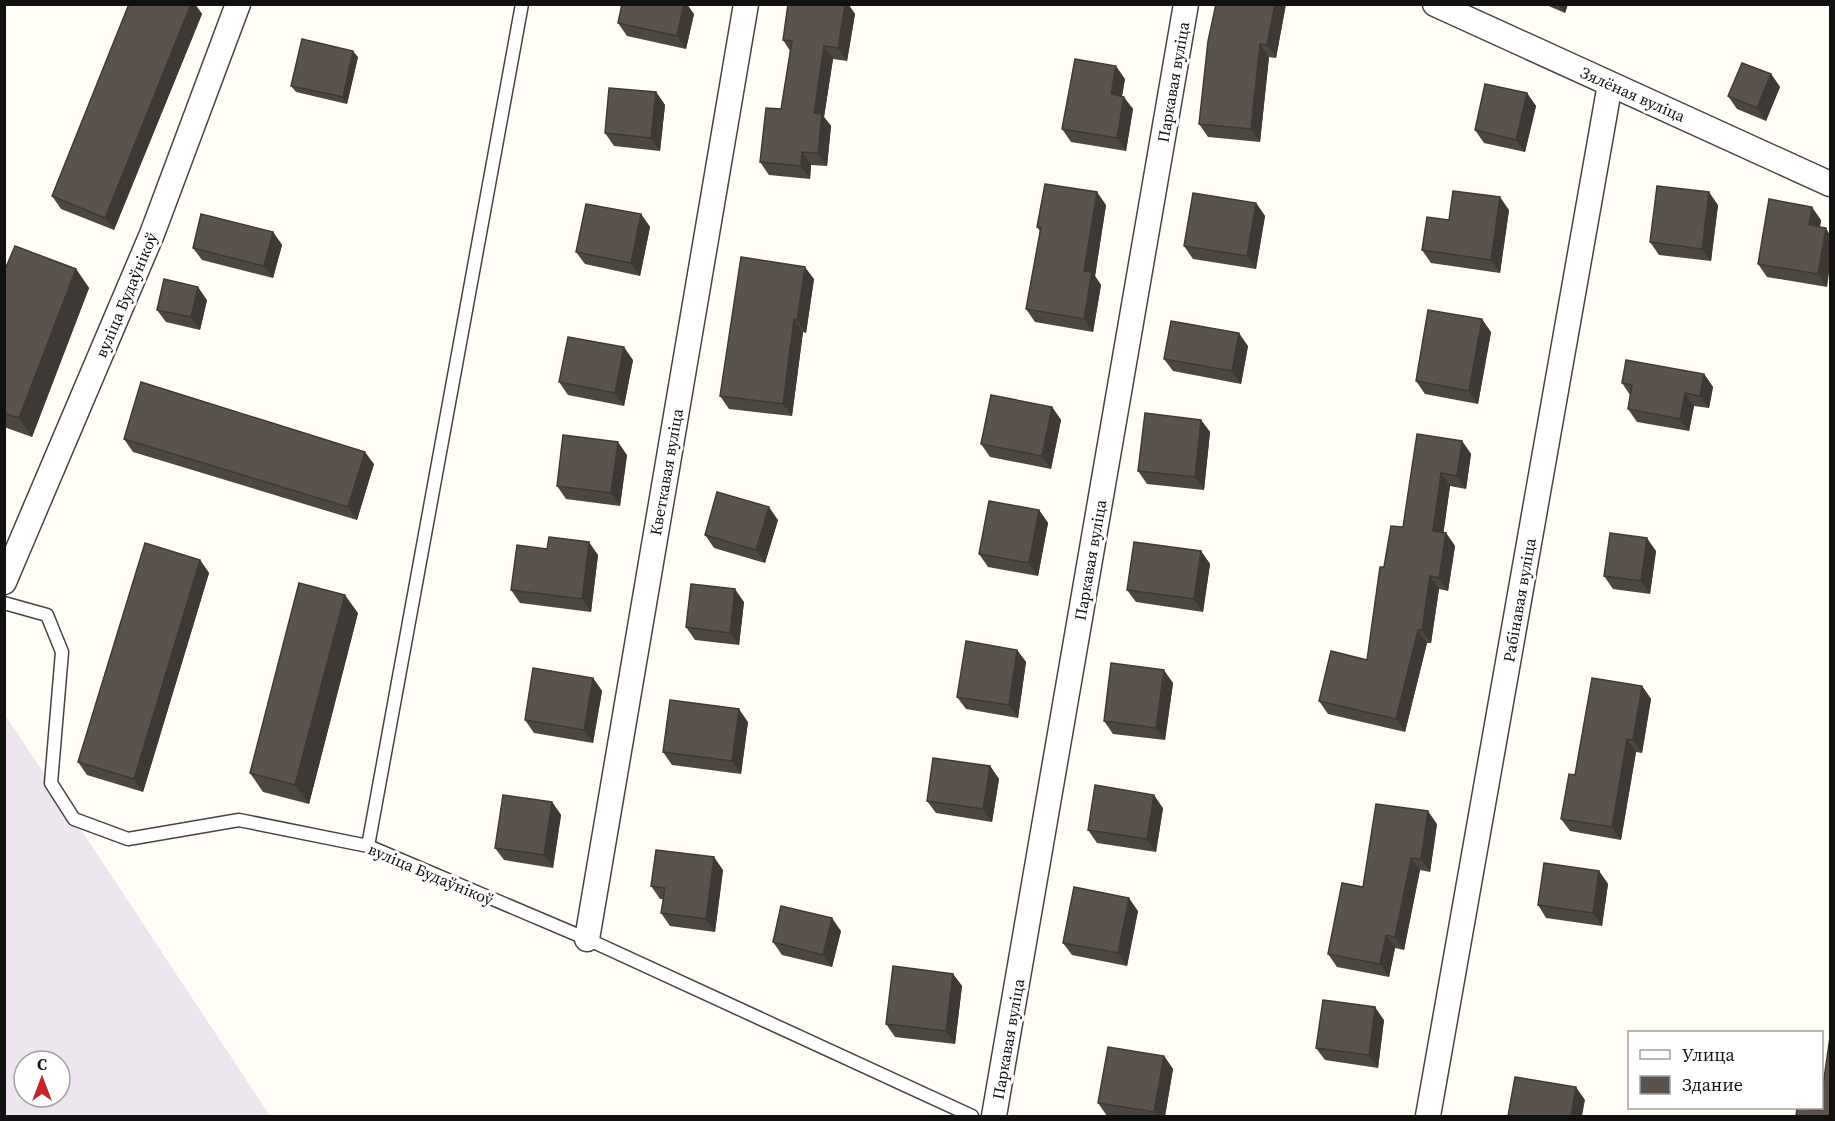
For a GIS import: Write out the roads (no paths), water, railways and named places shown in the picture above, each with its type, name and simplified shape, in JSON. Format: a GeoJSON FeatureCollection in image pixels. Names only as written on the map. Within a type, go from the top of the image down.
{"type":"FeatureCollection","features":[{"type":"Feature","properties":{"kind":"street","name":"вуліца Будаўнікоў"},"geometry":{"type":"LineString","coordinates":[[4,582],[152,234],[238,4]]}},
{"type":"Feature","properties":{"kind":"street","name":"Кветкавая вуліца"},"geometry":{"type":"LineString","coordinates":[[587,939],[746,4]]}},
{"type":"Feature","properties":{"kind":"street","name":"Паркавая вуліца"},"geometry":{"type":"LineString","coordinates":[[994,1116],[1186,4]]}},
{"type":"Feature","properties":{"kind":"street","name":"Зялёная вуліца"},"geometry":{"type":"LineString","coordinates":[[1435,4],[1830,184]]}},
{"type":"Feature","properties":{"kind":"street","name":"Рабінавая вуліца"},"geometry":{"type":"LineString","coordinates":[[1428,1116],[1610,84]]}},
{"type":"Feature","properties":{"kind":"lane"},"geometry":{"type":"LineString","coordinates":[[368,846],[522,4]]}},
{"type":"Feature","properties":{"kind":"lane","name":"вуліца Будаўнікоў"},"geometry":{"type":"LineString","coordinates":[[4,603],[47,615],[62,652],[51,783],[74,819],[128,839],[239,820],[368,846],[587,939],[972,1116]]}}]}
